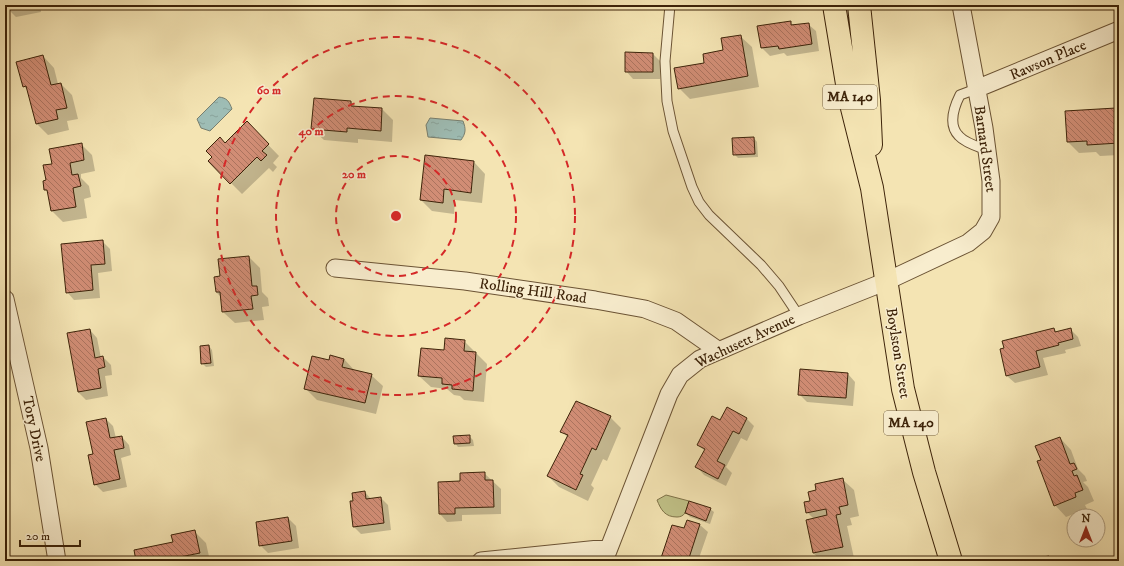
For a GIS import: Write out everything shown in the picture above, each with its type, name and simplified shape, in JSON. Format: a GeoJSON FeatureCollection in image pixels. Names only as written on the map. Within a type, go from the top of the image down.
{"type":"FeatureCollection","features":[{"type":"Feature","properties":{"kind":"main road","name":"Boylston Street"},"geometry":{"type":"LineString","coordinates":[[834,5],[850,96],[872,188],[906,403],[924,472],[951,561]]}},
{"type":"Feature","properties":{"kind":"main road","name":"Boylston Street"},"geometry":{"type":"LineString","coordinates":[[859,5],[869,100],[872,188]]}},
{"type":"Feature","properties":{"kind":"street","name":"Barnard Street"},"geometry":{"type":"LineString","coordinates":[[887,281],[968,243],[983,231],[991,217],[992,200],[987,150],[961,5]]}},
{"type":"Feature","properties":{"kind":"street","name":"Rawson Place"},"geometry":{"type":"LineString","coordinates":[[976,89],[1119,30]]}},
{"type":"Feature","properties":{"kind":"street","name":"Rolling Hill Road"},"geometry":{"type":"LineString","coordinates":[[335,268],[462,281],[645,309],[676,321],[719,351]]}},
{"type":"Feature","properties":{"kind":"street","name":"Wachusett Avenue"},"geometry":{"type":"LineString","coordinates":[[607,555],[652,436],[672,388],[680,376],[693,364],[719,351],[887,281]]}},
{"type":"Feature","properties":{"kind":"street","name":"Tory Drive"},"geometry":{"type":"LineString","coordinates":[[5,299],[39,448],[57,561]]}},
{"type":"Feature","properties":{"kind":"street"},"geometry":{"type":"LineString","coordinates":[[481,561],[607,555]]}},
{"type":"Feature","properties":{"kind":"lane"},"geometry":{"type":"LineString","coordinates":[[670,5],[665,61],[667,101],[675,137],[692,187],[699,202],[709,215],[761,265],[779,286],[800,316]]}},
{"type":"Feature","properties":{"kind":"lane"},"geometry":{"type":"LineString","coordinates":[[976,89],[960,95],[954,108],[953,126],[959,137],[987,150]]}},
{"type":"Feature","properties":{"kind":"green space"},"geometry":{"type":"Polygon","coordinates":[[[666,495],[689,501],[683,515],[673,517],[664,512],[657,500],[666,495]]]}},
{"type":"Feature","properties":{"kind":"water"},"geometry":{"type":"Polygon","coordinates":[[[219,97],[227,100],[232,109],[210,131],[201,128],[197,119],[219,97]]]}},
{"type":"Feature","properties":{"kind":"water"},"geometry":{"type":"Polygon","coordinates":[[[430,118],[463,121],[465,133],[463,138],[461,140],[428,137],[426,125],[430,118]]]}},
{"type":"Feature","properties":{"kind":"building"},"geometry":{"type":"Polygon","coordinates":[[[6,5],[32,5],[8,10],[6,5]]]}},
{"type":"Feature","properties":{"kind":"building"},"geometry":{"type":"Polygon","coordinates":[[[791,21],[791,25],[809,23],[812,44],[779,49],[778,46],[761,48],[757,26],[791,21]]]}},
{"type":"Feature","properties":{"kind":"building"},"geometry":{"type":"Polygon","coordinates":[[[741,35],[748,76],[678,89],[674,68],[704,63],[703,54],[723,50],[721,38],[741,35]]]}},
{"type":"Feature","properties":{"kind":"building"},"geometry":{"type":"Polygon","coordinates":[[[625,52],[653,53],[653,72],[625,72],[625,52]]]}},
{"type":"Feature","properties":{"kind":"building"},"geometry":{"type":"Polygon","coordinates":[[[43,55],[51,85],[61,83],[67,108],[56,110],[58,119],[36,124],[26,86],[23,87],[16,62],[43,55]]]}},
{"type":"Feature","properties":{"kind":"building"},"geometry":{"type":"Polygon","coordinates":[[[314,98],[351,101],[351,106],[382,108],[381,131],[347,128],[347,132],[311,129],[314,98]]]}},
{"type":"Feature","properties":{"kind":"building"},"geometry":{"type":"Polygon","coordinates":[[[1116,101],[1119,101],[1119,143],[1087,145],[1087,141],[1067,142],[1065,111],[1116,108],[1116,101]]]}},
{"type":"Feature","properties":{"kind":"building"},"geometry":{"type":"Polygon","coordinates":[[[247,121],[269,144],[262,151],[267,155],[261,161],[257,157],[230,184],[208,161],[212,157],[206,151],[220,137],[225,143],[247,121]]]}},
{"type":"Feature","properties":{"kind":"building"},"geometry":{"type":"Polygon","coordinates":[[[754,137],[755,154],[733,155],[732,138],[754,137]]]}},
{"type":"Feature","properties":{"kind":"building"},"geometry":{"type":"Polygon","coordinates":[[[82,143],[84,160],[70,163],[72,175],[78,174],[81,186],[73,188],[76,207],[51,211],[47,190],[44,190],[43,181],[46,180],[43,165],[52,164],[49,149],[82,143]]]}},
{"type":"Feature","properties":{"kind":"building"},"geometry":{"type":"Polygon","coordinates":[[[425,155],[474,161],[471,193],[444,189],[443,203],[420,200],[425,155]]]}},
{"type":"Feature","properties":{"kind":"building"},"geometry":{"type":"Polygon","coordinates":[[[103,240],[105,264],[91,265],[93,290],[66,293],[61,244],[103,240]]]}},
{"type":"Feature","properties":{"kind":"building"},"geometry":{"type":"Polygon","coordinates":[[[249,256],[252,286],[257,286],[258,295],[251,296],[253,309],[222,312],[220,292],[216,292],[214,277],[220,276],[218,259],[249,256]]]}},
{"type":"Feature","properties":{"kind":"building"},"geometry":{"type":"Polygon","coordinates":[[[1054,328],[1055,332],[1071,328],[1073,339],[1058,343],[1059,345],[1036,351],[1040,367],[1006,376],[1000,349],[1004,348],[1002,341],[1054,328]]]}},
{"type":"Feature","properties":{"kind":"building"},"geometry":{"type":"Polygon","coordinates":[[[90,329],[95,358],[103,356],[105,367],[98,369],[101,388],[78,392],[67,333],[90,329]]]}},
{"type":"Feature","properties":{"kind":"building"},"geometry":{"type":"Polygon","coordinates":[[[445,338],[465,340],[464,351],[476,352],[473,391],[452,389],[452,385],[442,384],[442,378],[418,376],[421,348],[444,350],[445,338]]]}},
{"type":"Feature","properties":{"kind":"building"},"geometry":{"type":"Polygon","coordinates":[[[209,345],[211,363],[201,364],[200,346],[209,345]]]}},
{"type":"Feature","properties":{"kind":"building"},"geometry":{"type":"Polygon","coordinates":[[[330,355],[344,359],[342,367],[372,374],[365,403],[304,389],[312,356],[329,360],[330,355]]]}},
{"type":"Feature","properties":{"kind":"building"},"geometry":{"type":"Polygon","coordinates":[[[800,369],[848,373],[846,398],[798,395],[800,369]]]}},
{"type":"Feature","properties":{"kind":"building"},"geometry":{"type":"Polygon","coordinates":[[[576,401],[611,416],[596,450],[592,448],[580,474],[583,475],[576,490],[547,476],[568,435],[560,432],[576,401]]]}},
{"type":"Feature","properties":{"kind":"building"},"geometry":{"type":"Polygon","coordinates":[[[727,407],[747,418],[739,434],[733,431],[717,461],[725,465],[718,479],[695,467],[705,449],[697,445],[712,416],[720,420],[727,407]]]}},
{"type":"Feature","properties":{"kind":"building"},"geometry":{"type":"Polygon","coordinates":[[[106,418],[110,438],[122,436],[124,448],[114,450],[120,479],[94,485],[88,455],[93,454],[86,422],[106,418]]]}},
{"type":"Feature","properties":{"kind":"building"},"geometry":{"type":"Polygon","coordinates":[[[470,435],[470,443],[454,444],[453,436],[470,435]]]}},
{"type":"Feature","properties":{"kind":"building"},"geometry":{"type":"Polygon","coordinates":[[[1060,437],[1070,464],[1074,463],[1077,469],[1072,471],[1074,476],[1077,475],[1083,490],[1075,493],[1076,497],[1054,506],[1037,461],[1041,460],[1035,446],[1060,437]]]}},
{"type":"Feature","properties":{"kind":"building"},"geometry":{"type":"Polygon","coordinates":[[[485,472],[485,480],[493,480],[494,507],[455,508],[455,514],[439,514],[438,482],[460,481],[460,473],[485,472]]]}},
{"type":"Feature","properties":{"kind":"building"},"geometry":{"type":"Polygon","coordinates":[[[843,478],[848,505],[839,507],[841,514],[836,515],[843,547],[813,553],[806,520],[827,515],[826,509],[806,513],[804,502],[810,501],[808,492],[816,490],[815,484],[843,478]]]}},
{"type":"Feature","properties":{"kind":"building"},"geometry":{"type":"Polygon","coordinates":[[[365,491],[366,499],[381,497],[384,523],[353,527],[350,501],[353,501],[352,493],[365,491]]]}},
{"type":"Feature","properties":{"kind":"building"},"geometry":{"type":"Polygon","coordinates":[[[689,501],[711,508],[706,521],[685,513],[689,501]]]}},
{"type":"Feature","properties":{"kind":"building"},"geometry":{"type":"Polygon","coordinates":[[[288,517],[292,541],[259,546],[256,522],[288,517]]]}},
{"type":"Feature","properties":{"kind":"building"},"geometry":{"type":"Polygon","coordinates":[[[687,520],[700,524],[688,561],[660,561],[672,525],[684,528],[687,520]]]}},
{"type":"Feature","properties":{"kind":"building"},"geometry":{"type":"Polygon","coordinates":[[[195,530],[200,553],[180,557],[181,561],[136,561],[134,550],[173,542],[171,535],[195,530]]]}},
{"type":"Feature","properties":{"kind":"building"},"geometry":{"type":"Polygon","coordinates":[[[1049,556],[1050,561],[1025,560],[1049,556]]]}}]}
